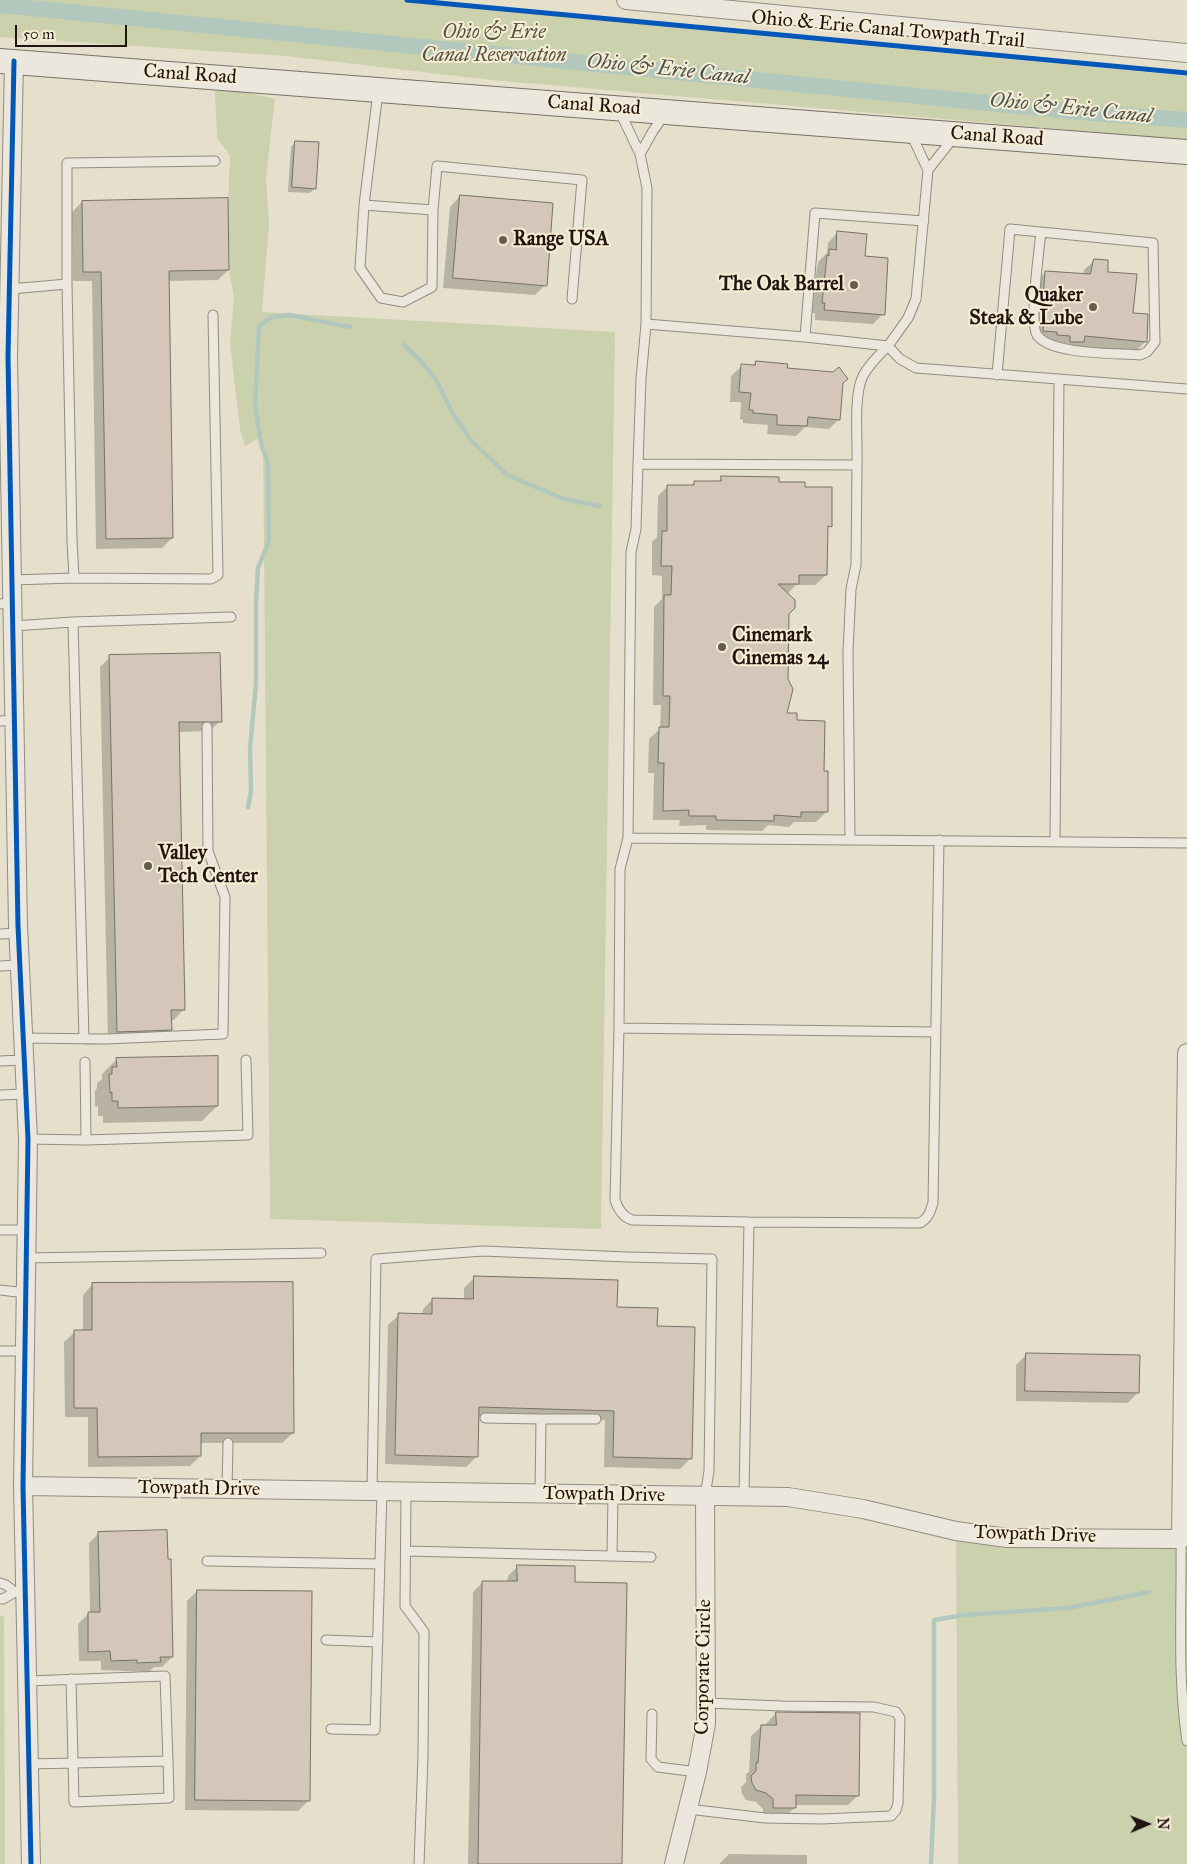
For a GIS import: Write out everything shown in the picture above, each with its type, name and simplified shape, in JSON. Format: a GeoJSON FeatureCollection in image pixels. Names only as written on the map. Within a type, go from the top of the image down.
{"type":"FeatureCollection","features":[{"type":"Feature","properties":{"kind":"main road","name":"Canal Road"},"geometry":{"type":"LineString","coordinates":[[7,61],[1187,152]]}},
{"type":"Feature","properties":{"kind":"street"},"geometry":{"type":"LineString","coordinates":[[626,0],[1187,53]]}},
{"type":"Feature","properties":{"kind":"street"},"geometry":{"type":"LineString","coordinates":[[7,61],[6,285],[12,580],[6,604],[13,626],[7,720],[28,1140],[20,1593],[27,1682],[32,1864]]}},
{"type":"Feature","properties":{"kind":"street"},"geometry":{"type":"LineString","coordinates":[[1181,1539],[1187,1053]]}},
{"type":"Feature","properties":{"kind":"street","name":"Towpath Drive"},"geometry":{"type":"LineString","coordinates":[[23,1486],[788,1497],[863,1509],[956,1531],[1007,1538],[1181,1539]]}},
{"type":"Feature","properties":{"kind":"street","name":"Corporate Circle"},"geometry":{"type":"LineString","coordinates":[[674,1864],[697,1772],[706,1724],[705,1496]]}},
{"type":"Feature","properties":{"kind":"lane"},"geometry":{"type":"LineString","coordinates":[[378,89],[364,205],[360,268],[381,298],[403,302],[432,287],[433,210],[437,166],[582,180],[572,299]]}},
{"type":"Feature","properties":{"kind":"lane"},"geometry":{"type":"LineString","coordinates":[[618,108],[640,154],[647,198],[646,324],[641,379],[636,529],[631,552],[628,838],[620,869],[615,1200],[618,1208],[627,1219],[904,1224],[920,1224],[924,1221],[931,1211],[933,1203],[940,840]]}},
{"type":"Feature","properties":{"kind":"lane"},"geometry":{"type":"LineString","coordinates":[[640,154],[653,131],[668,112]]}},
{"type":"Feature","properties":{"kind":"lane"},"geometry":{"type":"LineString","coordinates":[[850,840],[848,652],[851,589],[856,565],[857,418],[862,378],[908,318],[916,299],[928,170],[910,130]]}},
{"type":"Feature","properties":{"kind":"lane"},"geometry":{"type":"LineString","coordinates":[[928,170],[957,134]]}},
{"type":"Feature","properties":{"kind":"lane"},"geometry":{"type":"LineString","coordinates":[[74,578],[67,284],[67,163],[215,162]]}},
{"type":"Feature","properties":{"kind":"lane"},"geometry":{"type":"LineString","coordinates":[[364,205],[433,210]]}},
{"type":"Feature","properties":{"kind":"lane"},"geometry":{"type":"LineString","coordinates":[[805,337],[815,213],[924,221]]}},
{"type":"Feature","properties":{"kind":"lane"},"geometry":{"type":"LineString","coordinates":[[997,374],[1010,229],[1041,232],[1153,243],[1155,342],[1152,347],[1140,355],[1058,348],[1049,345],[1037,335],[1034,327],[1041,232]]}},
{"type":"Feature","properties":{"kind":"lane"},"geometry":{"type":"LineString","coordinates":[[6,285],[67,284]]}},
{"type":"Feature","properties":{"kind":"lane"},"geometry":{"type":"LineString","coordinates":[[12,580],[74,578],[212,579],[218,575],[213,315]]}},
{"type":"Feature","properties":{"kind":"lane"},"geometry":{"type":"LineString","coordinates":[[646,324],[888,346],[900,359],[916,368],[1187,390]]}},
{"type":"Feature","properties":{"kind":"lane"},"geometry":{"type":"LineString","coordinates":[[1055,841],[1059,379]]}},
{"type":"Feature","properties":{"kind":"lane"},"geometry":{"type":"LineString","coordinates":[[638,464],[858,465]]}},
{"type":"Feature","properties":{"kind":"lane"},"geometry":{"type":"LineString","coordinates":[[13,626],[73,622],[231,617]]}},
{"type":"Feature","properties":{"kind":"lane"},"geometry":{"type":"LineString","coordinates":[[73,622],[84,1039]]}},
{"type":"Feature","properties":{"kind":"lane"},"geometry":{"type":"LineString","coordinates":[[23,1038],[84,1039],[223,1034],[225,897],[208,851],[207,727]]}},
{"type":"Feature","properties":{"kind":"lane"},"geometry":{"type":"LineString","coordinates":[[628,838],[1187,843]]}},
{"type":"Feature","properties":{"kind":"lane"},"geometry":{"type":"LineString","coordinates":[[0,934],[19,933]]}},
{"type":"Feature","properties":{"kind":"lane"},"geometry":{"type":"LineString","coordinates":[[0,966],[20,965]]}},
{"type":"Feature","properties":{"kind":"lane"},"geometry":{"type":"LineString","coordinates":[[619,1028],[936,1032]]}},
{"type":"Feature","properties":{"kind":"lane"},"geometry":{"type":"LineString","coordinates":[[0,1061],[24,1060]]}},
{"type":"Feature","properties":{"kind":"lane"},"geometry":{"type":"LineString","coordinates":[[28,1140],[248,1135],[246,1060]]}},
{"type":"Feature","properties":{"kind":"lane"},"geometry":{"type":"LineString","coordinates":[[85,1062],[86,1140]]}},
{"type":"Feature","properties":{"kind":"lane"},"geometry":{"type":"LineString","coordinates":[[0,1094],[26,1094]]}},
{"type":"Feature","properties":{"kind":"lane"},"geometry":{"type":"LineString","coordinates":[[744,1496],[749,1222]]}},
{"type":"Feature","properties":{"kind":"lane"},"geometry":{"type":"LineString","coordinates":[[0,1230],[26,1230]]}},
{"type":"Feature","properties":{"kind":"lane"},"geometry":{"type":"LineString","coordinates":[[331,1729],[375,1730],[380,1564],[377,1491],[376,1259],[484,1251],[712,1259],[709,1471],[705,1496]]}},
{"type":"Feature","properties":{"kind":"lane"},"geometry":{"type":"LineString","coordinates":[[26,1258],[321,1253]]}},
{"type":"Feature","properties":{"kind":"lane"},"geometry":{"type":"LineString","coordinates":[[0,1290],[26,1293]]}},
{"type":"Feature","properties":{"kind":"lane"},"geometry":{"type":"LineString","coordinates":[[0,1351],[25,1352]]}},
{"type":"Feature","properties":{"kind":"lane"},"geometry":{"type":"LineString","coordinates":[[485,1418],[596,1419]]}},
{"type":"Feature","properties":{"kind":"lane"},"geometry":{"type":"LineString","coordinates":[[540,1494],[541,1419]]}},
{"type":"Feature","properties":{"kind":"lane"},"geometry":{"type":"LineString","coordinates":[[227,1489],[228,1443]]}},
{"type":"Feature","properties":{"kind":"lane"},"geometry":{"type":"LineString","coordinates":[[406,1492],[405,1606],[424,1632],[423,1756],[419,1864]]}},
{"type":"Feature","properties":{"kind":"lane"},"geometry":{"type":"LineString","coordinates":[[612,1556],[613,1495]]}},
{"type":"Feature","properties":{"kind":"lane"},"geometry":{"type":"LineString","coordinates":[[1181,1539],[1183,1716],[1187,1741]]}},
{"type":"Feature","properties":{"kind":"lane"},"geometry":{"type":"LineString","coordinates":[[406,1551],[651,1556]]}},
{"type":"Feature","properties":{"kind":"lane"},"geometry":{"type":"LineString","coordinates":[[207,1561],[380,1564]]}},
{"type":"Feature","properties":{"kind":"lane"},"geometry":{"type":"LineString","coordinates":[[0,1583],[6,1584],[20,1593]]}},
{"type":"Feature","properties":{"kind":"lane"},"geometry":{"type":"LineString","coordinates":[[0,1599],[20,1593]]}},
{"type":"Feature","properties":{"kind":"lane"},"geometry":{"type":"LineString","coordinates":[[326,1640],[378,1642]]}},
{"type":"Feature","properties":{"kind":"lane"},"geometry":{"type":"LineString","coordinates":[[27,1682],[71,1679],[165,1676],[169,1798],[74,1802],[71,1679]]}},
{"type":"Feature","properties":{"kind":"lane"},"geometry":{"type":"LineString","coordinates":[[688,1809],[765,1818],[820,1819],[891,1816],[896,1810],[898,1803],[900,1718],[896,1712],[874,1707],[706,1703]]}},
{"type":"Feature","properties":{"kind":"lane"},"geometry":{"type":"LineString","coordinates":[[652,1714],[651,1759],[654,1764],[658,1767],[697,1772]]}},
{"type":"Feature","properties":{"kind":"lane"},"geometry":{"type":"LineString","coordinates":[[29,1764],[168,1761]]}},
{"type":"Feature","properties":{"kind":"green space","name":"Ohio & Erie Canal Reservation"},"geometry":{"type":"Polygon","coordinates":[[[0,0],[407,0],[771,37],[1187,76],[1187,140],[491,80],[286,56],[0,37],[0,0]]]}},
{"type":"Feature","properties":{"kind":"green space"},"geometry":{"type":"Polygon","coordinates":[[[215,91],[240,91],[275,99],[266,177],[269,224],[262,312],[615,332],[601,1229],[270,1219],[263,436],[245,446],[240,429],[230,343],[234,297],[229,270],[228,207],[230,155],[217,138],[215,91]]]}},
{"type":"Feature","properties":{"kind":"green space"},"geometry":{"type":"Polygon","coordinates":[[[956,1531],[1187,1539],[1187,1864],[958,1864],[956,1531]]]}},
{"type":"Feature","properties":{"kind":"green space"},"geometry":{"type":"Polygon","coordinates":[[[0,1615],[4,1617],[5,1864],[0,1864],[0,1615]]]}},
{"type":"Feature","properties":{"kind":"building"},"geometry":{"type":"Polygon","coordinates":[[[295,141],[319,142],[316,189],[292,187],[295,141]]]}},
{"type":"Feature","properties":{"kind":"building","name":"Range USA"},"geometry":{"type":"Polygon","coordinates":[[[460,195],[553,203],[547,286],[453,278],[460,195]]]}},
{"type":"Feature","properties":{"kind":"building"},"geometry":{"type":"Polygon","coordinates":[[[228,198],[229,270],[169,271],[173,538],[106,539],[101,272],[83,272],[82,201],[228,198]]]}},
{"type":"Feature","properties":{"kind":"building"},"geometry":{"type":"Polygon","coordinates":[[[837,231],[867,234],[865,256],[888,258],[885,315],[824,310],[825,303],[822,303],[827,255],[829,256],[829,249],[836,250],[837,231]]]}},
{"type":"Feature","properties":{"kind":"building"},"geometry":{"type":"Polygon","coordinates":[[[1094,259],[1108,260],[1108,272],[1137,274],[1133,313],[1148,314],[1147,342],[1085,336],[1084,342],[1070,342],[1070,336],[1057,335],[1057,332],[1043,331],[1046,300],[1043,300],[1045,271],[1090,274],[1094,259]]]}},
{"type":"Feature","properties":{"kind":"building"},"geometry":{"type":"Polygon","coordinates":[[[756,361],[788,364],[787,368],[833,372],[839,367],[848,379],[843,383],[840,420],[808,417],[807,426],[777,425],[777,415],[753,413],[753,410],[749,410],[751,393],[739,392],[741,364],[755,365],[756,361]]]}},
{"type":"Feature","properties":{"kind":"building"},"geometry":{"type":"Polygon","coordinates":[[[721,476],[779,477],[779,482],[805,482],[805,487],[832,487],[832,527],[828,526],[827,575],[799,575],[799,584],[778,584],[795,600],[795,608],[789,614],[788,679],[793,689],[787,713],[797,713],[797,720],[825,721],[824,771],[828,771],[828,812],[801,812],[801,817],[774,815],[774,821],[716,820],[716,816],[689,816],[689,810],[663,811],[664,763],[658,763],[659,727],[669,727],[670,696],[663,696],[664,595],[671,595],[672,566],[661,566],[662,531],[667,531],[667,485],[694,485],[694,481],[721,481],[721,476]]]}},
{"type":"Feature","properties":{"kind":"building","name":"Valley Tech Center"},"geometry":{"type":"Polygon","coordinates":[[[220,653],[222,722],[179,722],[185,1010],[171,1010],[172,1030],[117,1032],[109,655],[220,653]]]}},
{"type":"Feature","properties":{"kind":"building"},"geometry":{"type":"Polygon","coordinates":[[[218,1056],[218,1106],[118,1108],[118,1101],[112,1101],[109,1074],[112,1074],[112,1067],[117,1067],[116,1058],[218,1056]]]}},
{"type":"Feature","properties":{"kind":"building"},"geometry":{"type":"Polygon","coordinates":[[[474,1276],[618,1280],[617,1307],[658,1308],[657,1326],[695,1327],[692,1459],[613,1457],[614,1411],[479,1407],[478,1457],[395,1455],[398,1313],[432,1314],[432,1298],[473,1299],[474,1276]]]}},
{"type":"Feature","properties":{"kind":"building"},"geometry":{"type":"Polygon","coordinates":[[[293,1282],[294,1433],[201,1433],[201,1456],[98,1457],[97,1408],[74,1408],[74,1330],[92,1330],[92,1283],[293,1282]]]}},
{"type":"Feature","properties":{"kind":"building"},"geometry":{"type":"Polygon","coordinates":[[[1026,1353],[1140,1355],[1139,1393],[1025,1391],[1026,1353]]]}},
{"type":"Feature","properties":{"kind":"building"},"geometry":{"type":"Polygon","coordinates":[[[167,1530],[168,1559],[171,1559],[173,1657],[160,1657],[161,1662],[137,1663],[137,1660],[111,1661],[110,1651],[88,1652],[88,1612],[100,1612],[98,1532],[167,1530]]]}},
{"type":"Feature","properties":{"kind":"building"},"geometry":{"type":"Polygon","coordinates":[[[517,1565],[575,1566],[575,1582],[627,1583],[622,1864],[478,1864],[482,1581],[517,1581],[517,1565]]]}},
{"type":"Feature","properties":{"kind":"building"},"geometry":{"type":"Polygon","coordinates":[[[197,1590],[312,1591],[310,1801],[195,1800],[197,1590]]]}},
{"type":"Feature","properties":{"kind":"building"},"geometry":{"type":"Polygon","coordinates":[[[776,1712],[860,1713],[859,1796],[796,1795],[796,1808],[773,1808],[773,1799],[766,1793],[756,1790],[751,1776],[756,1771],[756,1763],[758,1763],[761,1725],[776,1725],[776,1712]]]}},
{"type":"Feature","properties":{"kind":"waterway","name":"Ohio & Erie Canal"},"geometry":{"type":"LineString","coordinates":[[0,5],[1079,112],[1187,120]]}},
{"type":"Feature","properties":{"kind":"waterway"},"geometry":{"type":"LineString","coordinates":[[248,807],[251,791],[250,748],[256,684],[258,568],[269,541],[268,464],[261,443],[255,406],[259,326],[272,317],[290,315],[350,327]]}},
{"type":"Feature","properties":{"kind":"waterway"},"geometry":{"type":"LineString","coordinates":[[404,345],[419,359],[437,381],[453,414],[471,440],[507,475],[564,499],[600,506]]}},
{"type":"Feature","properties":{"kind":"waterway"},"geometry":{"type":"LineString","coordinates":[[931,1864],[934,1797],[934,1620],[964,1615],[1068,1608],[1149,1592]]}},
{"type":"Feature","properties":{"kind":"cycle path","name":"Ohio & Erie Canal Towpath Trail"},"geometry":{"type":"LineString","coordinates":[[407,0],[1187,73]]}},
{"type":"Feature","properties":{"kind":"cycle path"},"geometry":{"type":"LineString","coordinates":[[14,61],[8,357],[18,926],[28,1139],[23,1486],[31,1864]]}},
{"type":"Feature","properties":{"kind":"place","name":"Range USA"},"geometry":{"type":"Point","coordinates":[503,240]}},
{"type":"Feature","properties":{"kind":"place","name":"The Oak Barrel"},"geometry":{"type":"Point","coordinates":[854,285]}},
{"type":"Feature","properties":{"kind":"place","name":"Quaker Steak & Lube"},"geometry":{"type":"Point","coordinates":[1093,307]}},
{"type":"Feature","properties":{"kind":"place","name":"Cinemark Cinemas 24"},"geometry":{"type":"Point","coordinates":[722,647]}},
{"type":"Feature","properties":{"kind":"place","name":"Valley Tech Center"},"geometry":{"type":"Point","coordinates":[148,866]}}]}
